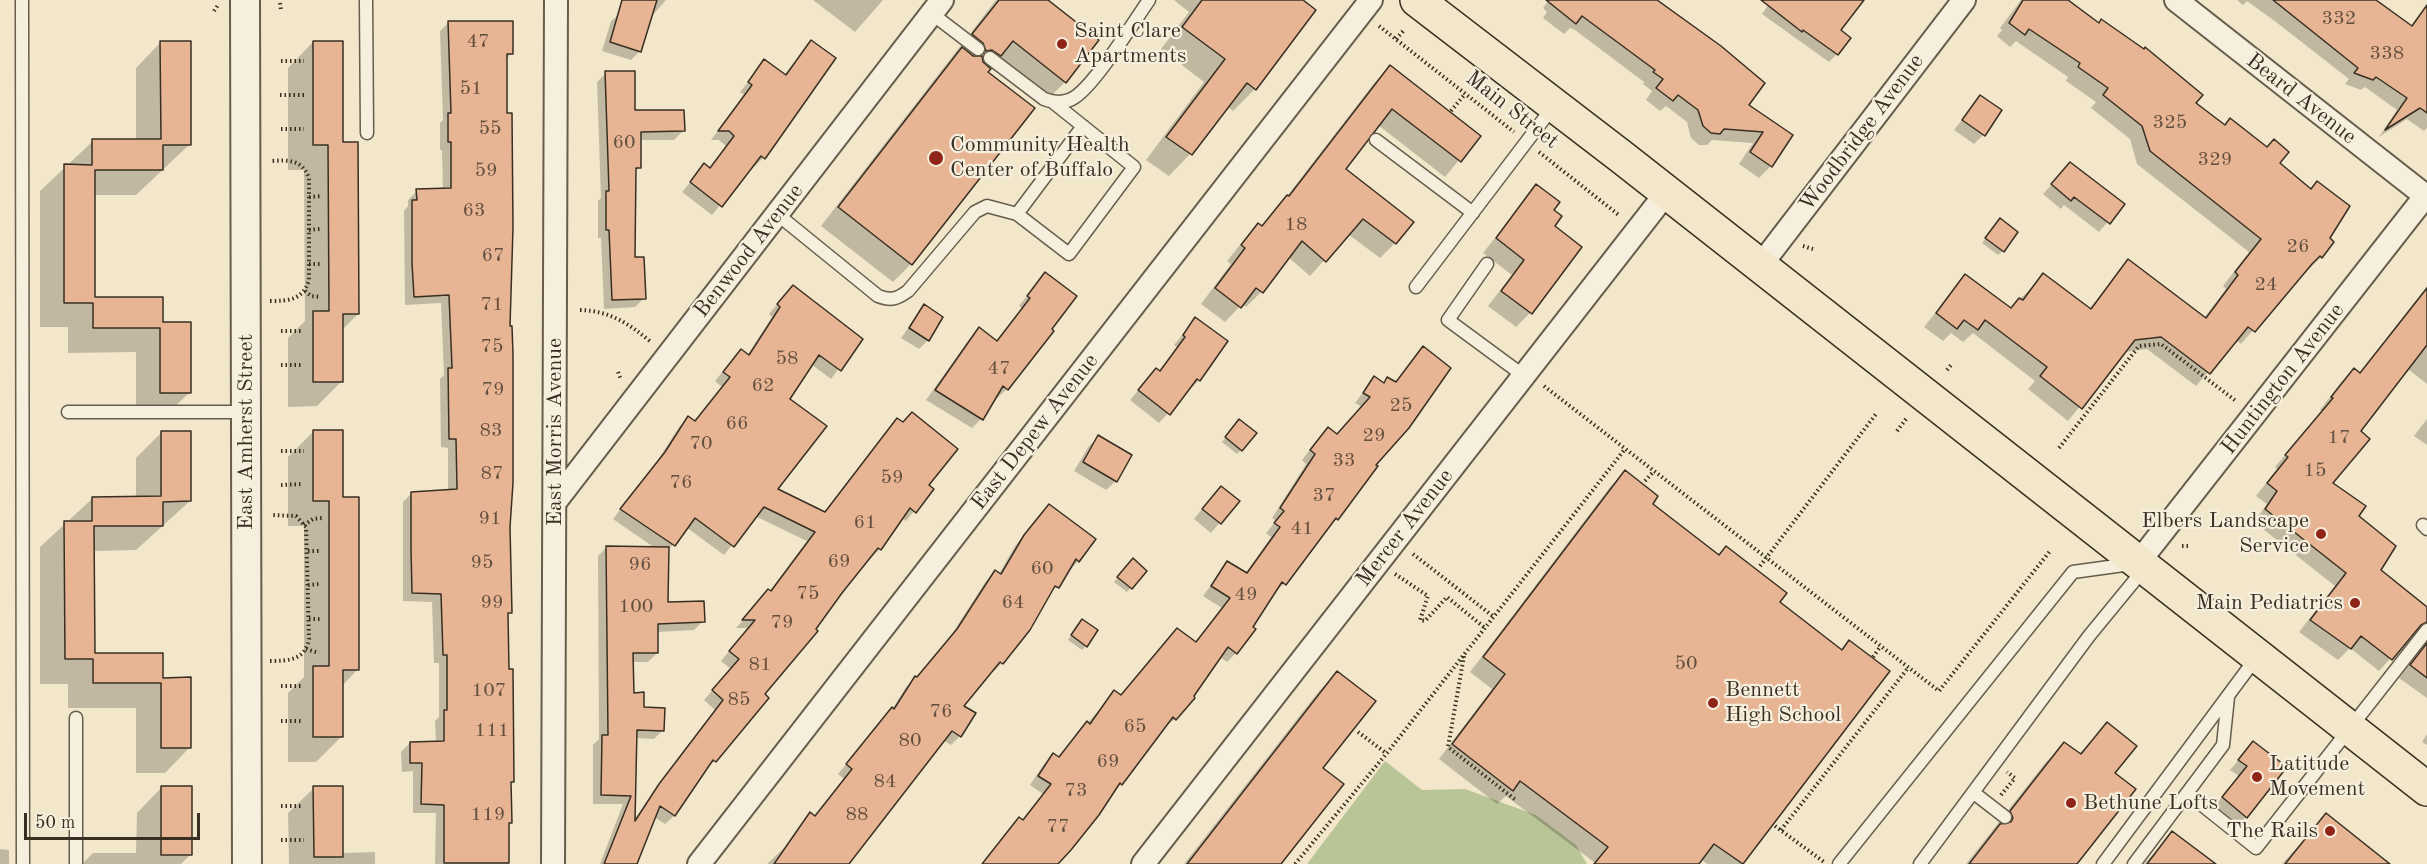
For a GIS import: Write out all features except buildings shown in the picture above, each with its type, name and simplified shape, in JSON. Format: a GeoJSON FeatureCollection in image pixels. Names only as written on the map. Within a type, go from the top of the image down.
{"type":"FeatureCollection","features":[{"type":"Feature","properties":{"kind":"main road"},"geometry":{"type":"LineString","coordinates":[[1411,14],[1554,106],[1667,192],[2427,789]]}},
{"type":"Feature","properties":{"kind":"street","name":"East Morris Avenue"},"geometry":{"type":"LineString","coordinates":[[553,864],[556,0]]}},
{"type":"Feature","properties":{"kind":"street","name":"East Depew Avenue"},"geometry":{"type":"LineString","coordinates":[[699,864],[1371,0]]}},
{"type":"Feature","properties":{"kind":"street","name":"Woodbridge Avenue"},"geometry":{"type":"LineString","coordinates":[[1760,266],[1964,0]]}},
{"type":"Feature","properties":{"kind":"street","name":"Beard Avenue"},"geometry":{"type":"LineString","coordinates":[[2176,0],[2426,196]]}},
{"type":"Feature","properties":{"kind":"street","name":"East Amherst Street"},"geometry":{"type":"LineString","coordinates":[[232,3],[246,412],[247,864]]}},
{"type":"Feature","properties":{"kind":"street","name":"Benwood Avenue"},"geometry":{"type":"LineString","coordinates":[[555,502],[937,7]]}},
{"type":"Feature","properties":{"kind":"street","name":"Mercer Avenue"},"geometry":{"type":"LineString","coordinates":[[1143,864],[1533,380],[1667,192]]}},
{"type":"Feature","properties":{"kind":"street","name":"Huntington Avenue"},"geometry":{"type":"LineString","coordinates":[[2141,566],[2426,196]]}},
{"type":"Feature","properties":{"kind":"lane"},"geometry":{"type":"LineString","coordinates":[[22,0],[22,864]]}},
{"type":"Feature","properties":{"kind":"lane"},"geometry":{"type":"LineString","coordinates":[[366,0],[367,133]]}},
{"type":"Feature","properties":{"kind":"lane"},"geometry":{"type":"LineString","coordinates":[[1054,103],[1066,102],[1086,88],[1149,0]]}},
{"type":"Feature","properties":{"kind":"lane"},"geometry":{"type":"LineString","coordinates":[[937,7],[978,49]]}},
{"type":"Feature","properties":{"kind":"lane"},"geometry":{"type":"LineString","coordinates":[[777,214],[878,296],[887,300],[897,299],[908,291],[975,212],[987,206],[1017,214],[1069,254],[1134,167],[1054,103],[1044,99],[990,58]]}},
{"type":"Feature","properties":{"kind":"lane"},"geometry":{"type":"LineString","coordinates":[[1416,287],[1554,106]]}},
{"type":"Feature","properties":{"kind":"lane"},"geometry":{"type":"LineString","coordinates":[[1017,214],[1083,126]]}},
{"type":"Feature","properties":{"kind":"lane"},"geometry":{"type":"LineString","coordinates":[[1376,140],[1473,213]]}},
{"type":"Feature","properties":{"kind":"lane"},"geometry":{"type":"LineString","coordinates":[[1487,264],[1448,320],[1533,380]]}},
{"type":"Feature","properties":{"kind":"lane"},"geometry":{"type":"LineString","coordinates":[[68,412],[246,412]]}},
{"type":"Feature","properties":{"kind":"lane"},"geometry":{"type":"LineString","coordinates":[[1920,864],[2141,566]]}},
{"type":"Feature","properties":{"kind":"lane"},"geometry":{"type":"LineString","coordinates":[[1839,864],[2073,572],[2141,566]]}},
{"type":"Feature","properties":{"kind":"lane"},"geometry":{"type":"LineString","coordinates":[[2187,793],[2256,848],[2427,630]]}},
{"type":"Feature","properties":{"kind":"lane"},"geometry":{"type":"LineString","coordinates":[[2103,864],[2257,656]]}},
{"type":"Feature","properties":{"kind":"lane"},"geometry":{"type":"LineString","coordinates":[[2134,864],[2223,745],[2228,696]]}},
{"type":"Feature","properties":{"kind":"lane"},"geometry":{"type":"LineString","coordinates":[[76,718],[76,864]]}},
{"type":"Feature","properties":{"kind":"lane"},"geometry":{"type":"LineString","coordinates":[[1974,793],[2006,817]]}},
{"type":"Feature","properties":{"kind":"path"},"geometry":{"type":"LineString","coordinates":[[214,11],[232,3]]}},
{"type":"Feature","properties":{"kind":"path"},"geometry":{"type":"LineString","coordinates":[[280,3],[280,10]]}},
{"type":"Feature","properties":{"kind":"path"},"geometry":{"type":"LineString","coordinates":[[1396,39],[1411,14]]}},
{"type":"Feature","properties":{"kind":"path","name":"Main Street"},"geometry":{"type":"LineString","coordinates":[[1384,30],[1620,216]]}},
{"type":"Feature","properties":{"kind":"path"},"geometry":{"type":"LineString","coordinates":[[281,61],[304,61]]}},
{"type":"Feature","properties":{"kind":"path"},"geometry":{"type":"LineString","coordinates":[[1451,111],[1465,94]]}},
{"type":"Feature","properties":{"kind":"path"},"geometry":{"type":"LineString","coordinates":[[280,95],[304,95]]}},
{"type":"Feature","properties":{"kind":"path"},"geometry":{"type":"LineString","coordinates":[[281,129],[304,129]]}},
{"type":"Feature","properties":{"kind":"path"},"geometry":{"type":"LineString","coordinates":[[270,161],[288,160],[303,166],[309,178],[309,280],[305,291],[289,301],[270,301]]}},
{"type":"Feature","properties":{"kind":"path"},"geometry":{"type":"LineString","coordinates":[[309,196],[322,196]]}},
{"type":"Feature","properties":{"kind":"path"},"geometry":{"type":"LineString","coordinates":[[309,230],[320,230]]}},
{"type":"Feature","properties":{"kind":"path"},"geometry":{"type":"LineString","coordinates":[[1802,246],[1813,249]]}},
{"type":"Feature","properties":{"kind":"path"},"geometry":{"type":"LineString","coordinates":[[309,264],[321,264]]}},
{"type":"Feature","properties":{"kind":"path"},"geometry":{"type":"LineString","coordinates":[[305,291],[311,296],[321,297]]}},
{"type":"Feature","properties":{"kind":"path"},"geometry":{"type":"LineString","coordinates":[[580,310],[598,311],[618,317],[649,340]]}},
{"type":"Feature","properties":{"kind":"path"},"geometry":{"type":"LineString","coordinates":[[281,331],[303,331]]}},
{"type":"Feature","properties":{"kind":"path"},"geometry":{"type":"LineString","coordinates":[[2059,448],[2139,346],[2161,344],[2236,401]]}},
{"type":"Feature","properties":{"kind":"path"},"geometry":{"type":"LineString","coordinates":[[281,365],[302,364]]}},
{"type":"Feature","properties":{"kind":"path"},"geometry":{"type":"LineString","coordinates":[[1947,370],[1952,364]]}},
{"type":"Feature","properties":{"kind":"path"},"geometry":{"type":"LineString","coordinates":[[618,372],[620,379]]}},
{"type":"Feature","properties":{"kind":"path"},"geometry":{"type":"LineString","coordinates":[[1533,380],[1940,692],[2050,550]]}},
{"type":"Feature","properties":{"kind":"path"},"geometry":{"type":"LineString","coordinates":[[1760,566],[1876,414]]}},
{"type":"Feature","properties":{"kind":"path"},"geometry":{"type":"LineString","coordinates":[[1897,431],[1906,419]]}},
{"type":"Feature","properties":{"kind":"path"},"geometry":{"type":"LineString","coordinates":[[1295,864],[1387,753],[1625,449]]}},
{"type":"Feature","properties":{"kind":"path"},"geometry":{"type":"LineString","coordinates":[[281,451],[304,451]]}},
{"type":"Feature","properties":{"kind":"path"},"geometry":{"type":"LineString","coordinates":[[1645,482],[1654,471]]}},
{"type":"Feature","properties":{"kind":"path"},"geometry":{"type":"LineString","coordinates":[[281,485],[303,484]]}},
{"type":"Feature","properties":{"kind":"path"},"geometry":{"type":"LineString","coordinates":[[270,515],[296,516],[304,525],[308,551],[309,619],[306,649],[297,658],[270,661]]}},
{"type":"Feature","properties":{"kind":"path"},"geometry":{"type":"LineString","coordinates":[[304,525],[313,519],[322,518]]}},
{"type":"Feature","properties":{"kind":"path"},"geometry":{"type":"LineString","coordinates":[[2182,546],[2189,546]]}},
{"type":"Feature","properties":{"kind":"path"},"geometry":{"type":"LineString","coordinates":[[308,551],[321,551]]}},
{"type":"Feature","properties":{"kind":"path"},"geometry":{"type":"LineString","coordinates":[[1411,552],[1494,617]]}},
{"type":"Feature","properties":{"kind":"path"},"geometry":{"type":"LineString","coordinates":[[1394,574],[1428,596],[1420,620],[1425,621],[1447,597],[1485,628]]}},
{"type":"Feature","properties":{"kind":"path"},"geometry":{"type":"LineString","coordinates":[[308,585],[320,584]]}},
{"type":"Feature","properties":{"kind":"path"},"geometry":{"type":"LineString","coordinates":[[309,619],[322,619]]}},
{"type":"Feature","properties":{"kind":"path"},"geometry":{"type":"LineString","coordinates":[[1873,657],[1880,647]]}},
{"type":"Feature","properties":{"kind":"path"},"geometry":{"type":"LineString","coordinates":[[306,649],[319,653]]}},
{"type":"Feature","properties":{"kind":"path"},"geometry":{"type":"LineString","coordinates":[[1464,655],[1448,747],[1517,801]]}},
{"type":"Feature","properties":{"kind":"path"},"geometry":{"type":"LineString","coordinates":[[1781,830],[1908,667]]}},
{"type":"Feature","properties":{"kind":"path"},"geometry":{"type":"LineString","coordinates":[[281,686],[302,686]]}},
{"type":"Feature","properties":{"kind":"path"},"geometry":{"type":"LineString","coordinates":[[281,721],[302,721]]}},
{"type":"Feature","properties":{"kind":"path"},"geometry":{"type":"LineString","coordinates":[[1358,732],[1387,753]]}},
{"type":"Feature","properties":{"kind":"path"},"geometry":{"type":"LineString","coordinates":[[2000,796],[2014,778],[2007,772]]}},
{"type":"Feature","properties":{"kind":"path"},"geometry":{"type":"LineString","coordinates":[[281,806],[303,806]]}},
{"type":"Feature","properties":{"kind":"path"},"geometry":{"type":"LineString","coordinates":[[1775,826],[1827,864]]}},
{"type":"Feature","properties":{"kind":"path"},"geometry":{"type":"LineString","coordinates":[[281,840],[304,840]]}},
{"type":"Feature","properties":{"kind":"green space"},"geometry":{"type":"Polygon","coordinates":[[[1385,761],[1422,790],[1465,789],[1536,815],[1576,845],[1587,864],[1307,864],[1385,761]]]}},
{"type":"Feature","properties":{"kind":"place","name":"Saint Clare Apartments"},"geometry":{"type":"Point","coordinates":[1062,44]}},
{"type":"Feature","properties":{"kind":"place","name":"Community Health Center of Buffalo"},"geometry":{"type":"Point","coordinates":[936,158]}},
{"type":"Feature","properties":{"kind":"place","name":"Elbers Landscape Service"},"geometry":{"type":"Point","coordinates":[2321,534]}},
{"type":"Feature","properties":{"kind":"place","name":"Main Pediatrics"},"geometry":{"type":"Point","coordinates":[2355,603]}},
{"type":"Feature","properties":{"kind":"place","name":"Bennett High School"},"geometry":{"type":"Point","coordinates":[1713,703]}},
{"type":"Feature","properties":{"kind":"place","name":"Latitude Movement"},"geometry":{"type":"Point","coordinates":[2257,777]}},
{"type":"Feature","properties":{"kind":"place","name":"Bethune Lofts"},"geometry":{"type":"Point","coordinates":[2071,803]}},
{"type":"Feature","properties":{"kind":"place","name":"The Rails"},"geometry":{"type":"Point","coordinates":[2330,831]}}]}
